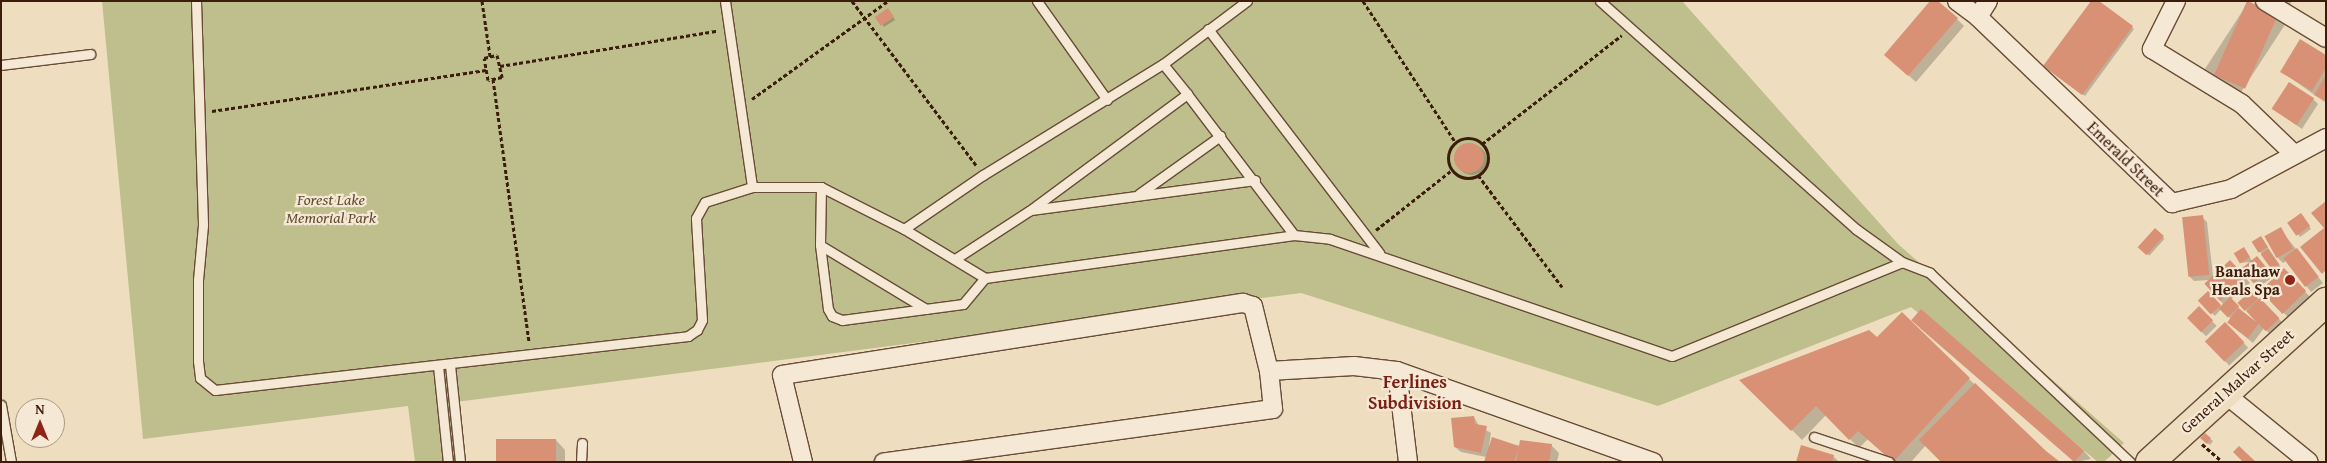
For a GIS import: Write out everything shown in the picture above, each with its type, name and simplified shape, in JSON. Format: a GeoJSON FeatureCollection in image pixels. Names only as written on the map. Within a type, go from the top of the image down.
{"type":"FeatureCollection","features":[{"type":"Feature","properties":{"kind":"highway","name":"General Malvar Street"},"geometry":{"type":"LineString","coordinates":[[2150,462],[2224,393],[2320,311]]}},
{"type":"Feature","properties":{"kind":"street","name":"Emerald Street"},"geometry":{"type":"LineString","coordinates":[[1957,1],[1978,17],[2172,203],[2232,189],[2293,154],[2326,138]]}},
{"type":"Feature","properties":{"kind":"street"},"geometry":{"type":"LineString","coordinates":[[1978,17],[1988,1]]}},
{"type":"Feature","properties":{"kind":"street"},"geometry":{"type":"LineString","coordinates":[[2176,1],[2152,49],[2242,104],[2293,154]]}},
{"type":"Feature","properties":{"kind":"street"},"geometry":{"type":"LineString","coordinates":[[2266,1],[2326,38]]}},
{"type":"Feature","properties":{"kind":"street"},"geometry":{"type":"LineString","coordinates":[[803,462],[782,374],[1243,303],[1253,306],[1269,371],[1273,409],[884,462]]}},
{"type":"Feature","properties":{"kind":"street"},"geometry":{"type":"LineString","coordinates":[[1269,371],[1354,366],[1397,371],[1653,462]]}},
{"type":"Feature","properties":{"kind":"street"},"geometry":{"type":"LineString","coordinates":[[1397,371],[1408,462]]}},
{"type":"Feature","properties":{"kind":"street"},"geometry":{"type":"LineString","coordinates":[[2224,393],[2309,462]]}},
{"type":"Feature","properties":{"kind":"lane"},"geometry":{"type":"LineString","coordinates":[[196,1],[203,226],[198,280],[200,378],[215,390],[531,356],[688,336],[696,330],[702,320],[696,218],[705,202],[752,187],[821,187],[904,229],[985,278],[1294,234],[1330,238],[1379,253],[1672,356],[1902,262]]}},
{"type":"Feature","properties":{"kind":"lane"},"geometry":{"type":"LineString","coordinates":[[725,1],[739,108],[752,187]]}},
{"type":"Feature","properties":{"kind":"lane"},"geometry":{"type":"LineString","coordinates":[[1037,1],[1107,100]]}},
{"type":"Feature","properties":{"kind":"lane"},"geometry":{"type":"LineString","coordinates":[[904,229],[983,174],[1107,100],[1163,64],[1208,28],[1247,1]]}},
{"type":"Feature","properties":{"kind":"lane"},"geometry":{"type":"LineString","coordinates":[[1600,1],[1856,229],[1902,262],[1930,273],[2130,462]]}},
{"type":"Feature","properties":{"kind":"lane"},"geometry":{"type":"LineString","coordinates":[[1208,28],[1379,253]]}},
{"type":"Feature","properties":{"kind":"lane"},"geometry":{"type":"LineString","coordinates":[[1,65],[90,54]]}},
{"type":"Feature","properties":{"kind":"lane"},"geometry":{"type":"LineString","coordinates":[[1163,64],[1255,180],[1294,234]]}},
{"type":"Feature","properties":{"kind":"lane"},"geometry":{"type":"LineString","coordinates":[[954,259],[1029,211],[1187,94]]}},
{"type":"Feature","properties":{"kind":"lane"},"geometry":{"type":"LineString","coordinates":[[1137,196],[1220,136]]}},
{"type":"Feature","properties":{"kind":"lane"},"geometry":{"type":"LineString","coordinates":[[1029,211],[1255,180]]}},
{"type":"Feature","properties":{"kind":"lane"},"geometry":{"type":"LineString","coordinates":[[821,187],[820,245],[828,308],[832,316],[842,320],[963,304],[985,278]]}},
{"type":"Feature","properties":{"kind":"lane"},"geometry":{"type":"LineString","coordinates":[[820,245],[926,308]]}},
{"type":"Feature","properties":{"kind":"lane"},"geometry":{"type":"LineString","coordinates":[[450,365],[460,462]]}},
{"type":"Feature","properties":{"kind":"lane"},"geometry":{"type":"LineString","coordinates":[[438,366],[448,462]]}},
{"type":"Feature","properties":{"kind":"lane"},"geometry":{"type":"LineString","coordinates":[[1,405],[11,462]]}},
{"type":"Feature","properties":{"kind":"lane"},"geometry":{"type":"LineString","coordinates":[[1814,437],[1889,462]]}},
{"type":"Feature","properties":{"kind":"lane"},"geometry":{"type":"LineString","coordinates":[[581,462],[582,443]]}},
{"type":"Feature","properties":{"kind":"path"},"geometry":{"type":"LineString","coordinates":[[482,1],[490,56]]}},
{"type":"Feature","properties":{"kind":"path"},"geometry":{"type":"LineString","coordinates":[[852,1],[983,174]]}},
{"type":"Feature","properties":{"kind":"path"},"geometry":{"type":"LineString","coordinates":[[739,108],[888,1]]}},
{"type":"Feature","properties":{"kind":"path"},"geometry":{"type":"LineString","coordinates":[[1363,1],[1456,143]]}},
{"type":"Feature","properties":{"kind":"path"},"geometry":{"type":"LineString","coordinates":[[500,66],[730,28]]}},
{"type":"Feature","properties":{"kind":"path"},"geometry":{"type":"LineString","coordinates":[[1482,144],[1631,28]]}},
{"type":"Feature","properties":{"kind":"path"},"geometry":{"type":"LineString","coordinates":[[497,55],[502,77],[488,80],[484,58],[490,56],[497,55]]}},
{"type":"Feature","properties":{"kind":"path"},"geometry":{"type":"LineString","coordinates":[[199,113],[486,70]]}},
{"type":"Feature","properties":{"kind":"path"},"geometry":{"type":"LineString","coordinates":[[494,79],[531,356]]}},
{"type":"Feature","properties":{"kind":"path"},"geometry":{"type":"LineString","coordinates":[[1470,138],[1482,144],[1488,162],[1478,175],[1462,178],[1452,170],[1448,158],[1456,143],[1470,138]]}},
{"type":"Feature","properties":{"kind":"path"},"geometry":{"type":"LineString","coordinates":[[1367,237],[1452,170]]}},
{"type":"Feature","properties":{"kind":"path"},"geometry":{"type":"LineString","coordinates":[[1478,175],[1562,288]]}},
{"type":"Feature","properties":{"kind":"green space","name":"Forest Lake Memorial Park"},"geometry":{"type":"Polygon","coordinates":[[[102,1],[1682,1],[1898,244],[2124,443],[2104,462],[2098,462],[1911,307],[1658,406],[1301,293],[456,402],[463,462],[415,462],[408,406],[143,439],[102,1]]]}},
{"type":"Feature","properties":{"kind":"building"},"geometry":{"type":"Polygon","coordinates":[[[1930,1],[1938,1],[1958,18],[1908,76],[1884,55],[1930,1]]]}},
{"type":"Feature","properties":{"kind":"building"},"geometry":{"type":"Polygon","coordinates":[[[2091,1],[2099,1],[2133,26],[2082,95],[2043,66],[2091,1]]]}},
{"type":"Feature","properties":{"kind":"building"},"geometry":{"type":"Polygon","coordinates":[[[2247,1],[2278,15],[2245,89],[2214,75],[2247,1]]]}},
{"type":"Feature","properties":{"kind":"building"},"geometry":{"type":"Polygon","coordinates":[[[888,8],[894,17],[881,26],[875,17],[888,8]]]}},
{"type":"Feature","properties":{"kind":"building"},"geometry":{"type":"Polygon","coordinates":[[[2300,39],[2326,55],[2326,68],[2312,91],[2280,72],[2300,39]]]}},
{"type":"Feature","properties":{"kind":"building"},"geometry":{"type":"Polygon","coordinates":[[[2326,75],[2326,101],[2314,95],[2326,75]]]}},
{"type":"Feature","properties":{"kind":"building"},"geometry":{"type":"Polygon","coordinates":[[[2289,82],[2314,98],[2297,125],[2272,109],[2289,82]]]}},
{"type":"Feature","properties":{"kind":"building"},"geometry":{"type":"Polygon","coordinates":[[[1469,143],[1479,148],[1484,158],[1479,168],[1469,173],[1459,168],[1454,158],[1459,148],[1469,143]]]}},
{"type":"Feature","properties":{"kind":"building"},"geometry":{"type":"Polygon","coordinates":[[[2326,201],[2326,270],[2322,274],[2300,247],[2324,228],[2311,213],[2326,201]]]}},
{"type":"Feature","properties":{"kind":"building"},"geometry":{"type":"Polygon","coordinates":[[[2301,213],[2310,226],[2296,236],[2287,223],[2301,213]]]}},
{"type":"Feature","properties":{"kind":"building"},"geometry":{"type":"Polygon","coordinates":[[[2203,215],[2209,275],[2188,277],[2182,217],[2203,215]]]}},
{"type":"Feature","properties":{"kind":"building"},"geometry":{"type":"Polygon","coordinates":[[[2281,227],[2293,249],[2277,258],[2264,236],[2281,227]]]}},
{"type":"Feature","properties":{"kind":"building"},"geometry":{"type":"Polygon","coordinates":[[[2155,228],[2164,236],[2147,255],[2138,247],[2155,228]]]}},
{"type":"Feature","properties":{"kind":"building"},"geometry":{"type":"Polygon","coordinates":[[[2261,236],[2268,247],[2259,253],[2252,242],[2261,236]]]}},
{"type":"Feature","properties":{"kind":"building"},"geometry":{"type":"Polygon","coordinates":[[[2244,247],[2250,257],[2240,263],[2234,253],[2244,247]]]}},
{"type":"Feature","properties":{"kind":"building"},"geometry":{"type":"Polygon","coordinates":[[[2297,248],[2319,277],[2305,287],[2283,258],[2297,248]]]}},
{"type":"Feature","properties":{"kind":"building"},"geometry":{"type":"Polygon","coordinates":[[[2268,249],[2279,264],[2272,270],[2261,254],[2268,249]]]}},
{"type":"Feature","properties":{"kind":"building"},"geometry":{"type":"Polygon","coordinates":[[[2257,256],[2269,271],[2253,283],[2241,269],[2257,256]]]}},
{"type":"Feature","properties":{"kind":"building"},"geometry":{"type":"Polygon","coordinates":[[[2230,260],[2246,277],[2220,301],[2204,284],[2230,260]]]}},
{"type":"Feature","properties":{"kind":"building"},"geometry":{"type":"Polygon","coordinates":[[[2284,268],[2306,291],[2282,314],[2260,291],[2284,268]]]}},
{"type":"Feature","properties":{"kind":"building"},"geometry":{"type":"Polygon","coordinates":[[[2208,291],[2221,305],[2211,314],[2198,301],[2208,291]]]}},
{"type":"Feature","properties":{"kind":"building"},"geometry":{"type":"Polygon","coordinates":[[[2251,291],[2258,299],[2245,311],[2237,303],[2251,291]]]}},
{"type":"Feature","properties":{"kind":"building"},"geometry":{"type":"Polygon","coordinates":[[[2230,297],[2239,306],[2228,318],[2219,308],[2230,297]]]}},
{"type":"Feature","properties":{"kind":"building"},"geometry":{"type":"Polygon","coordinates":[[[2260,298],[2279,318],[2266,331],[2246,311],[2260,298]]]}},
{"type":"Feature","properties":{"kind":"building"},"geometry":{"type":"Polygon","coordinates":[[[2199,306],[2213,320],[2201,332],[2187,318],[2199,306]]]}},
{"type":"Feature","properties":{"kind":"building"},"geometry":{"type":"Polygon","coordinates":[[[2238,308],[2259,324],[2248,338],[2227,322],[2238,308]]]}},
{"type":"Feature","properties":{"kind":"building"},"geometry":{"type":"Polygon","coordinates":[[[1921,309],[2084,451],[2074,462],[1911,320],[1921,309]]]}},
{"type":"Feature","properties":{"kind":"building"},"geometry":{"type":"Polygon","coordinates":[[[1902,312],[1970,378],[1893,462],[1858,431],[1849,440],[1816,406],[1791,431],[1739,380],[1869,330],[1877,337],[1902,312]]]}},
{"type":"Feature","properties":{"kind":"building"},"geometry":{"type":"Polygon","coordinates":[[[2225,322],[2244,342],[2224,362],[2205,341],[2225,322]]]}},
{"type":"Feature","properties":{"kind":"building"},"geometry":{"type":"Polygon","coordinates":[[[1975,383],[2060,462],[1941,462],[1919,440],[1975,383]]]}},
{"type":"Feature","properties":{"kind":"building"},"geometry":{"type":"Polygon","coordinates":[[[1474,416],[1475,424],[1487,426],[1481,453],[1454,447],[1451,418],[1474,416]]]}},
{"type":"Feature","properties":{"kind":"building"},"geometry":{"type":"Polygon","coordinates":[[[2205,433],[2211,438],[2207,444],[2200,438],[2205,433]]]}},
{"type":"Feature","properties":{"kind":"building"},"geometry":{"type":"Polygon","coordinates":[[[1492,437],[1519,446],[1520,440],[1552,444],[1549,462],[1516,462],[1518,450],[1514,462],[1484,462],[1492,437]]]}},
{"type":"Feature","properties":{"kind":"building"},"geometry":{"type":"Polygon","coordinates":[[[496,439],[556,439],[556,462],[496,462],[496,439]]]}},
{"type":"Feature","properties":{"kind":"building"},"geometry":{"type":"Polygon","coordinates":[[[1801,445],[1834,455],[1832,462],[1796,462],[1801,445]]]}},
{"type":"Feature","properties":{"kind":"building"},"geometry":{"type":"Polygon","coordinates":[[[2239,446],[2256,462],[2243,462],[2233,452],[2239,446]]]}},
{"type":"Feature","properties":{"kind":"place","name":"Banahaw Heals Spa"},"geometry":{"type":"Point","coordinates":[2290,280]}},
{"type":"Feature","properties":{"kind":"district","name":"Ferlines Subdivision"},"geometry":{"type":"Point","coordinates":[1415,393]}}]}
